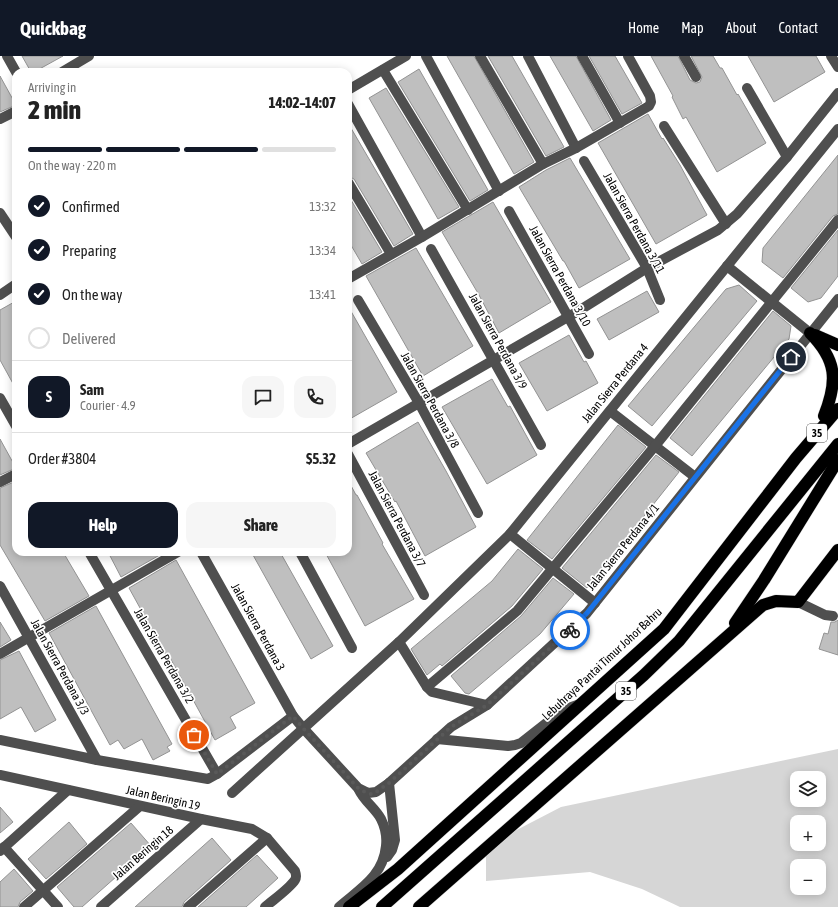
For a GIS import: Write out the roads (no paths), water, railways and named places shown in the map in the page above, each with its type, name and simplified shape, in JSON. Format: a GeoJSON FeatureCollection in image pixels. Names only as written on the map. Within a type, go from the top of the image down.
{"type":"FeatureCollection","features":[{"type":"Feature","properties":{"kind":"highway"},"geometry":{"type":"LineString","coordinates":[[810,333],[838,344]]}},
{"type":"Feature","properties":{"kind":"highway"},"geometry":{"type":"LineString","coordinates":[[796,458],[832,405],[836,389],[836,372],[831,356],[825,347],[810,333]]}},
{"type":"Feature","properties":{"kind":"highway","name":"Lebuhraya Pantai Timur Johor Bahru"},"geometry":{"type":"LineString","coordinates":[[350,907],[398,869],[664,629],[796,458],[838,409]]}},
{"type":"Feature","properties":{"kind":"highway","name":"35"},"geometry":{"type":"LineString","coordinates":[[382,907],[644,676],[679,641],[838,444]]}},
{"type":"Feature","properties":{"kind":"highway"},"geometry":{"type":"LineString","coordinates":[[727,636],[764,580],[838,460]]}},
{"type":"Feature","properties":{"kind":"highway"},"geometry":{"type":"LineString","coordinates":[[419,907],[765,603],[776,601],[798,602],[836,557]]}},
{"type":"Feature","properties":{"kind":"street"},"geometry":{"type":"LineString","coordinates":[[7,56],[14,68]]}},
{"type":"Feature","properties":{"kind":"street"},"geometry":{"type":"LineString","coordinates":[[69,68],[89,56]]}},
{"type":"Feature","properties":{"kind":"street"},"geometry":{"type":"LineString","coordinates":[[352,88],[406,56]]}},
{"type":"Feature","properties":{"kind":"street"},"geometry":{"type":"LineString","coordinates":[[426,56],[499,191]]}},
{"type":"Feature","properties":{"kind":"street"},"geometry":{"type":"LineString","coordinates":[[480,56],[542,164]]}},
{"type":"Feature","properties":{"kind":"street"},"geometry":{"type":"LineString","coordinates":[[528,56],[576,148]]}},
{"type":"Feature","properties":{"kind":"street"},"geometry":{"type":"LineString","coordinates":[[582,56],[620,123]]}},
{"type":"Feature","properties":{"kind":"street"},"geometry":{"type":"LineString","coordinates":[[352,277],[468,210],[542,164],[576,148],[649,106],[651,102],[650,96],[628,56]]}},
{"type":"Feature","properties":{"kind":"street"},"geometry":{"type":"LineString","coordinates":[[684,56],[696,77]]}},
{"type":"Feature","properties":{"kind":"street"},"geometry":{"type":"LineString","coordinates":[[831,56],[838,67]]}},
{"type":"Feature","properties":{"kind":"street"},"geometry":{"type":"LineString","coordinates":[[382,70],[468,210]]}},
{"type":"Feature","properties":{"kind":"street"},"geometry":{"type":"LineString","coordinates":[[747,88],[787,157]]}},
{"type":"Feature","properties":{"kind":"street"},"geometry":{"type":"LineString","coordinates":[[352,442],[568,317],[647,268],[718,230],[737,214],[787,157],[838,93]]}},
{"type":"Feature","properties":{"kind":"street"},"geometry":{"type":"LineString","coordinates":[[352,111],[422,237]]}},
{"type":"Feature","properties":{"kind":"street"},"geometry":{"type":"LineString","coordinates":[[0,119],[12,113]]}},
{"type":"Feature","properties":{"kind":"street"},"geometry":{"type":"LineString","coordinates":[[664,126],[726,224]]}},
{"type":"Feature","properties":{"kind":"street","name":"Jalan Sierra Perdana 4"},"geometry":{"type":"LineString","coordinates":[[232,793],[400,642],[510,534],[838,129]]}},
{"type":"Feature","properties":{"kind":"street","name":"Jalan Sierra Perdana 3/11"},"geometry":{"type":"LineString","coordinates":[[584,161],[647,268],[660,300]]}},
{"type":"Feature","properties":{"kind":"street"},"geometry":{"type":"LineString","coordinates":[[352,189],[391,254]]}},
{"type":"Feature","properties":{"kind":"street","name":"Jalan Sierra Perdana 3/10"},"geometry":{"type":"LineString","coordinates":[[509,211],[589,354]]}},
{"type":"Feature","properties":{"kind":"street"},"geometry":{"type":"LineString","coordinates":[[0,214],[12,231]]}},
{"type":"Feature","properties":{"kind":"street"},"geometry":{"type":"LineString","coordinates":[[427,687],[517,611],[655,446],[838,220]]}},
{"type":"Feature","properties":{"kind":"street","name":"Jalan Sierra Perdana 3/9"},"geometry":{"type":"LineString","coordinates":[[431,249],[541,446]]}},
{"type":"Feature","properties":{"kind":"street"},"geometry":{"type":"LineString","coordinates":[[727,266],[810,333]]}},
{"type":"Feature","properties":{"kind":"street"},"geometry":{"type":"LineString","coordinates":[[0,295],[12,287]]}},
{"type":"Feature","properties":{"kind":"street","name":"Jalan Sierra Perdana 4/1"},"geometry":{"type":"LineString","coordinates":[[358,788],[371,794],[389,783],[451,727],[487,705],[576,624],[595,603],[838,299]]}},
{"type":"Feature","properties":{"kind":"street","name":"Jalan Sierra Perdana 3/8"},"geometry":{"type":"LineString","coordinates":[[358,300],[419,403],[478,513]]}},
{"type":"Feature","properties":{"kind":"street"},"geometry":{"type":"LineString","coordinates":[[0,398],[12,419]]}},
{"type":"Feature","properties":{"kind":"street"},"geometry":{"type":"LineString","coordinates":[[610,411],[695,477]]}},
{"type":"Feature","properties":{"kind":"street","name":"Jalan Sierra Perdana 3/7"},"geometry":{"type":"LineString","coordinates":[[352,461],[424,595]]}},
{"type":"Feature","properties":{"kind":"street"},"geometry":{"type":"LineString","coordinates":[[0,482],[12,476]]}},
{"type":"Feature","properties":{"kind":"street"},"geometry":{"type":"LineString","coordinates":[[510,534],[595,603]]}},
{"type":"Feature","properties":{"kind":"street","name":"Jalan Sierra Perdana 3/2"},"geometry":{"type":"LineString","coordinates":[[91,556],[217,774]]}},
{"type":"Feature","properties":{"kind":"street"},"geometry":{"type":"LineString","coordinates":[[0,654],[171,556]]}},
{"type":"Feature","properties":{"kind":"street","name":"Jalan Sierra Perdana 3"},"geometry":{"type":"LineString","coordinates":[[203,556],[293,716],[358,788],[361,795],[377,814],[384,826],[387,843],[383,862]]}},
{"type":"Feature","properties":{"kind":"street"},"geometry":{"type":"LineString","coordinates":[[302,556],[352,648]]}},
{"type":"Feature","properties":{"kind":"street","name":"Jalan Sierra Perdana 3/3"},"geometry":{"type":"LineString","coordinates":[[0,586],[98,760]]}},
{"type":"Feature","properties":{"kind":"street"},"geometry":{"type":"LineString","coordinates":[[798,602],[833,616]]}},
{"type":"Feature","properties":{"kind":"street"},"geometry":{"type":"LineString","coordinates":[[400,642],[427,687],[435,694],[487,705]]}},
{"type":"Feature","properties":{"kind":"street"},"geometry":{"type":"LineString","coordinates":[[437,739],[508,746],[515,745],[521,743],[563,710],[582,703]]}},
{"type":"Feature","properties":{"kind":"street"},"geometry":{"type":"LineString","coordinates":[[0,740],[98,760],[208,778],[217,774],[293,716]]}},
{"type":"Feature","properties":{"kind":"street","name":"Jalan Beringin 19"},"geometry":{"type":"LineString","coordinates":[[2,778],[68,790],[201,820],[252,829],[266,838],[295,870],[295,880],[265,907]]}},
{"type":"Feature","properties":{"kind":"street"},"geometry":{"type":"LineString","coordinates":[[339,907],[373,878],[392,850],[394,840],[389,783]]}},
{"type":"Feature","properties":{"kind":"street"},"geometry":{"type":"LineString","coordinates":[[58,907],[2,849],[68,790]]}},
{"type":"Feature","properties":{"kind":"street"},"geometry":{"type":"LineString","coordinates":[[24,907],[140,806]]}},
{"type":"Feature","properties":{"kind":"street","name":"Jalan Beringin 18"},"geometry":{"type":"LineString","coordinates":[[101,907],[201,820]]}},
{"type":"Feature","properties":{"kind":"street"},"geometry":{"type":"LineString","coordinates":[[188,907],[266,838]]}}]}
